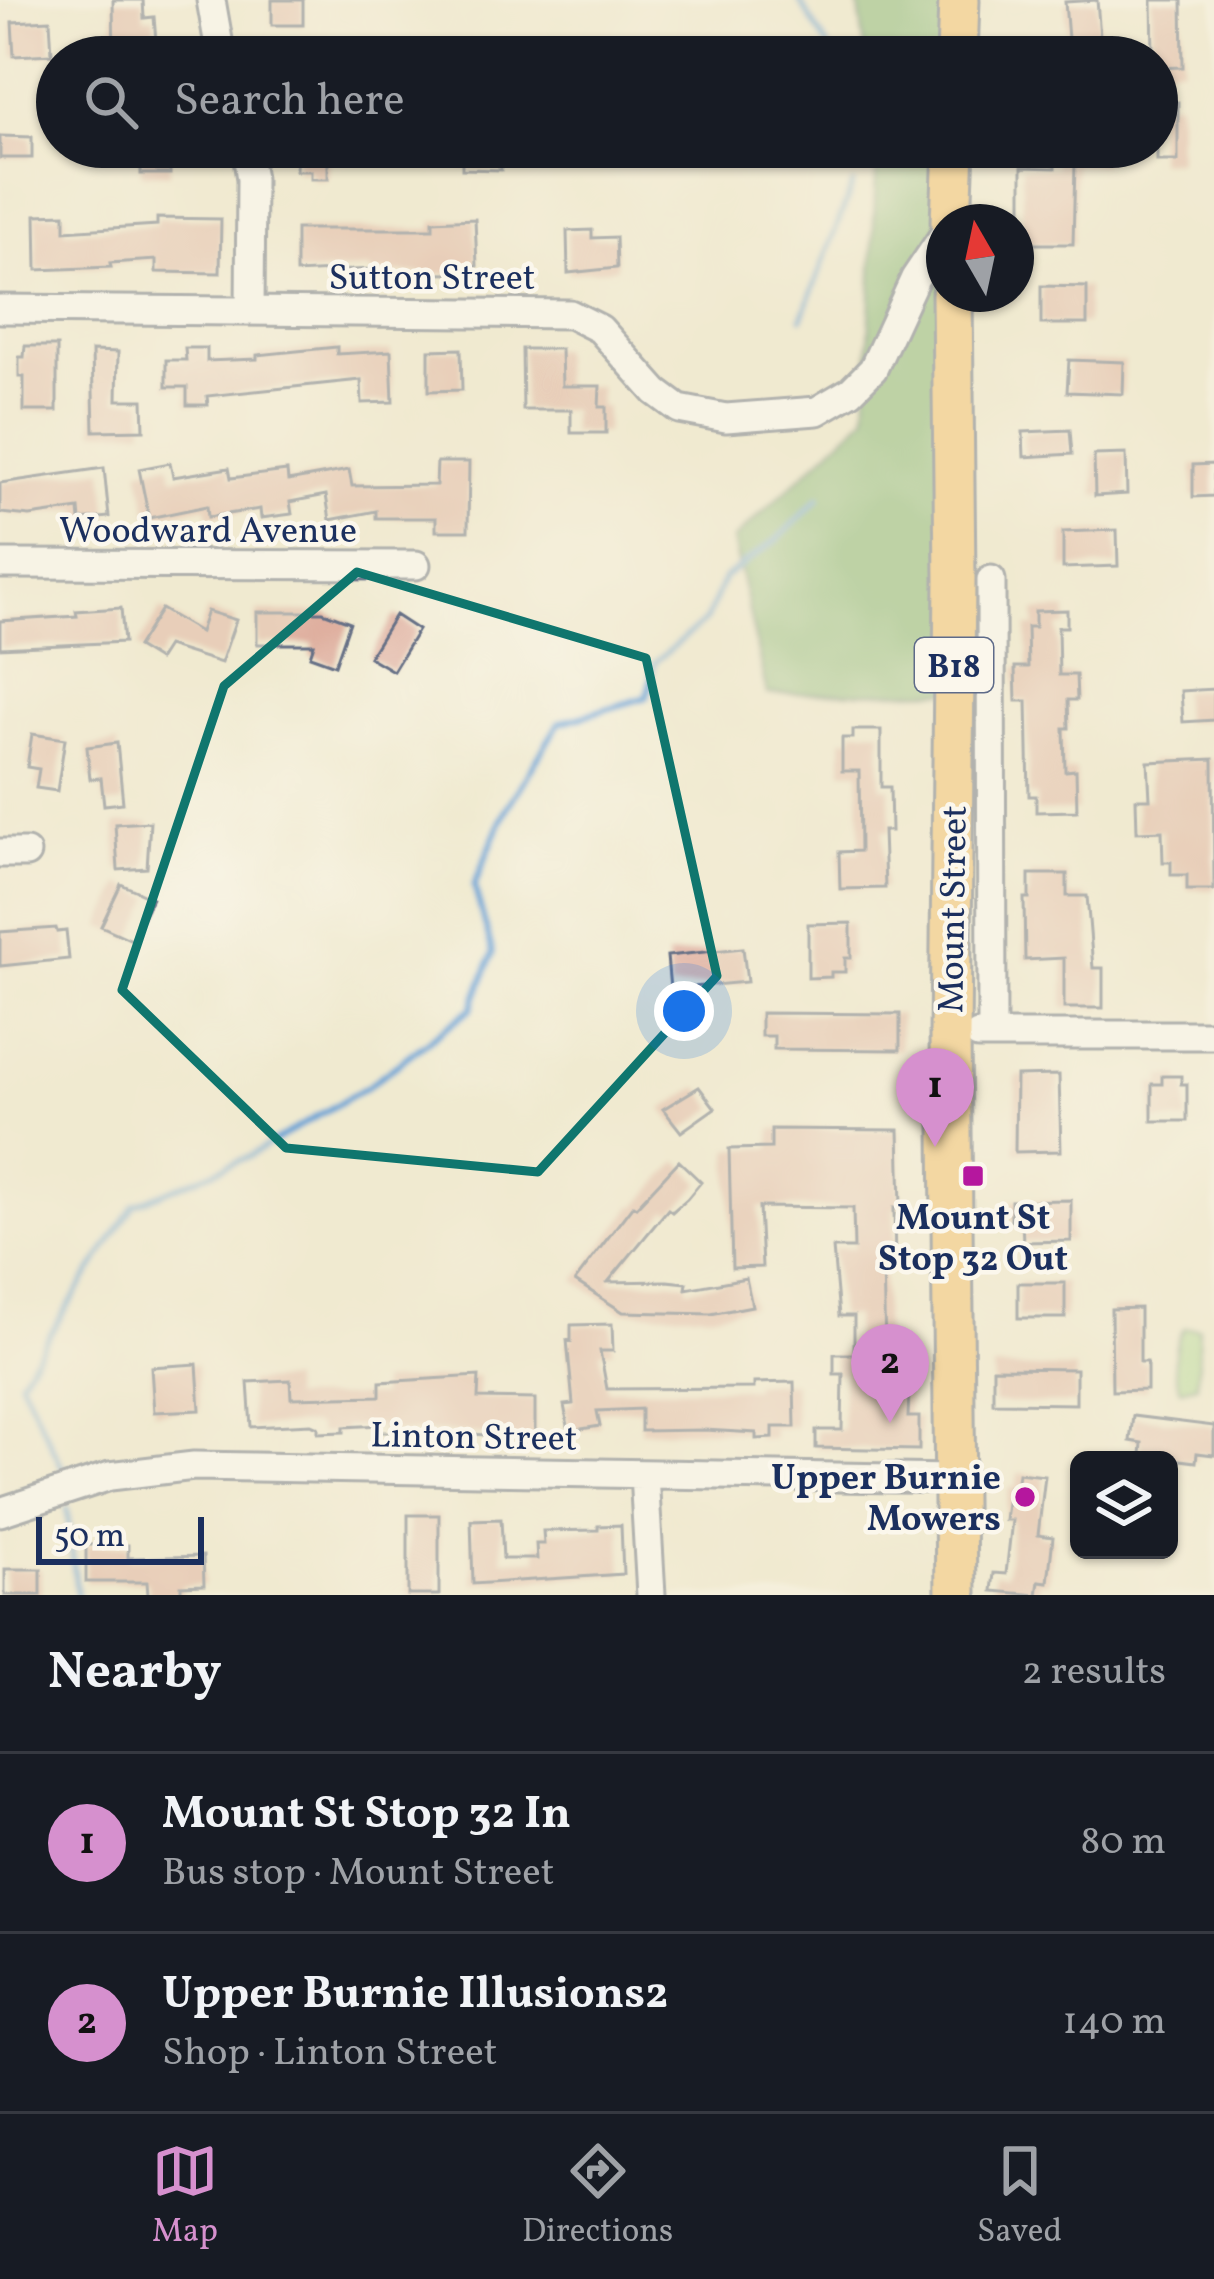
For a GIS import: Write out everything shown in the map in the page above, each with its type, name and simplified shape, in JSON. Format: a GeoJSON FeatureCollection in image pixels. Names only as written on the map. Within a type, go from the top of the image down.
{"type":"FeatureCollection","features":[{"type":"Feature","properties":{"kind":"highway"},"geometry":{"type":"LineString","coordinates":[[958,36],[959,0]]}},
{"type":"Feature","properties":{"kind":"highway"},"geometry":{"type":"LineString","coordinates":[[952,204],[953,168]]}},
{"type":"Feature","properties":{"kind":"highway","name":"Mount Street"},"geometry":{"type":"LineString","coordinates":[[952,312],[955,579],[950,1036],[956,1595]]}},
{"type":"Feature","properties":{"kind":"street"},"geometry":{"type":"LineString","coordinates":[[212,0],[218,36]]}},
{"type":"Feature","properties":{"kind":"street"},"geometry":{"type":"LineString","coordinates":[[249,168],[250,311]]}},
{"type":"Feature","properties":{"kind":"street","name":"Sutton Street"},"geometry":{"type":"LineString","coordinates":[[0,309],[570,314],[600,329],[656,392],[680,409],[726,418],[817,411],[851,391],[873,369],[926,262]]}},
{"type":"Feature","properties":{"kind":"street","name":"Woodward Avenue"},"geometry":{"type":"LineString","coordinates":[[0,564],[416,566]]}},
{"type":"Feature","properties":{"kind":"street"},"geometry":{"type":"LineString","coordinates":[[991,580],[992,1034]]}},
{"type":"Feature","properties":{"kind":"street"},"geometry":{"type":"LineString","coordinates":[[950,1036],[1214,1035]]}},
{"type":"Feature","properties":{"kind":"street","name":"Linton Street"},"geometry":{"type":"LineString","coordinates":[[0,1512],[110,1476],[194,1466],[953,1479]]}},
{"type":"Feature","properties":{"kind":"street"},"geometry":{"type":"LineString","coordinates":[[644,1474],[651,1595]]}},
{"type":"Feature","properties":{"kind":"highlighted area"},"geometry":{"type":"Polygon","coordinates":[[[357,572],[646,658],[717,976],[538,1172],[286,1148],[122,990],[224,686],[357,572]]]}},
{"type":"Feature","properties":{"kind":"green space"},"geometry":{"type":"Polygon","coordinates":[[[858,0],[959,0],[958,36],[863,36],[858,0]]]}},
{"type":"Feature","properties":{"kind":"green space"},"geometry":{"type":"Polygon","coordinates":[[[876,168],[951,168],[946,204],[926,204],[926,312],[946,312],[954,691],[767,694],[733,540],[866,416],[876,168]]]}},
{"type":"Feature","properties":{"kind":"green space"},"geometry":{"type":"Polygon","coordinates":[[[1184,1328],[1199,1328],[1197,1385],[1181,1389],[1175,1357],[1184,1328]]]}},
{"type":"Feature","properties":{"kind":"building"},"geometry":{"type":"Polygon","coordinates":[[[113,0],[143,0],[144,18],[154,17],[156,36],[114,36],[113,0]]]}},
{"type":"Feature","properties":{"kind":"building"},"geometry":{"type":"Polygon","coordinates":[[[272,0],[303,0],[303,25],[272,25],[272,0]]]}},
{"type":"Feature","properties":{"kind":"building"},"geometry":{"type":"Polygon","coordinates":[[[1097,0],[1100,36],[1068,36],[1065,2],[1097,0]]]}},
{"type":"Feature","properties":{"kind":"building"},"geometry":{"type":"Polygon","coordinates":[[[1152,0],[1182,0],[1183,67],[1178,67],[1178,36],[1153,36],[1152,0]]]}},
{"type":"Feature","properties":{"kind":"building"},"geometry":{"type":"Polygon","coordinates":[[[50,20],[51,36],[36,36],[36,55],[14,56],[12,22],[50,20]]]}},
{"type":"Feature","properties":{"kind":"building"},"geometry":{"type":"Polygon","coordinates":[[[0,136],[32,137],[32,158],[0,158],[0,136]]]}},
{"type":"Feature","properties":{"kind":"building"},"geometry":{"type":"Polygon","coordinates":[[[141,168],[170,168],[170,174],[141,174],[141,168]]]}},
{"type":"Feature","properties":{"kind":"building"},"geometry":{"type":"Polygon","coordinates":[[[328,168],[328,179],[311,179],[311,171],[296,171],[328,168]]]}},
{"type":"Feature","properties":{"kind":"building"},"geometry":{"type":"Polygon","coordinates":[[[1022,168],[1075,168],[1073,244],[1034,244],[1034,204],[1022,204],[1022,168]]]}},
{"type":"Feature","properties":{"kind":"building"},"geometry":{"type":"Polygon","coordinates":[[[65,214],[65,231],[157,225],[157,218],[221,219],[220,273],[156,272],[156,260],[37,270],[36,215],[65,214]]]}},
{"type":"Feature","properties":{"kind":"building"},"geometry":{"type":"Polygon","coordinates":[[[475,219],[477,266],[457,267],[457,274],[370,273],[370,269],[296,273],[296,229],[433,229],[433,221],[475,219]]]}},
{"type":"Feature","properties":{"kind":"building"},"geometry":{"type":"Polygon","coordinates":[[[592,230],[592,238],[616,237],[617,268],[568,273],[567,231],[592,230]]]}},
{"type":"Feature","properties":{"kind":"building"},"geometry":{"type":"Polygon","coordinates":[[[1041,286],[1087,287],[1087,324],[1041,324],[1041,286]]]}},
{"type":"Feature","properties":{"kind":"building"},"geometry":{"type":"Polygon","coordinates":[[[25,346],[57,346],[57,411],[24,411],[19,357],[24,357],[25,346]]]}},
{"type":"Feature","properties":{"kind":"building"},"geometry":{"type":"Polygon","coordinates":[[[337,347],[337,354],[391,351],[393,402],[362,403],[361,380],[207,396],[208,405],[187,405],[187,387],[166,387],[166,360],[186,360],[185,348],[207,348],[207,361],[337,347]]]}},
{"type":"Feature","properties":{"kind":"building"},"geometry":{"type":"Polygon","coordinates":[[[461,349],[462,390],[429,391],[429,350],[461,349]]]}},
{"type":"Feature","properties":{"kind":"building"},"geometry":{"type":"Polygon","coordinates":[[[522,349],[561,349],[562,386],[600,386],[599,407],[606,407],[606,433],[571,433],[571,410],[523,410],[522,349]]]}},
{"type":"Feature","properties":{"kind":"building"},"geometry":{"type":"Polygon","coordinates":[[[92,351],[118,352],[117,400],[143,400],[144,430],[94,431],[92,351]]]}},
{"type":"Feature","properties":{"kind":"building"},"geometry":{"type":"Polygon","coordinates":[[[1069,360],[1124,362],[1123,394],[1067,392],[1069,360]]]}},
{"type":"Feature","properties":{"kind":"building"},"geometry":{"type":"Polygon","coordinates":[[[1070,430],[1072,454],[1024,457],[1023,432],[1070,430]]]}},
{"type":"Feature","properties":{"kind":"building"},"geometry":{"type":"Polygon","coordinates":[[[1126,454],[1127,494],[1095,496],[1094,455],[1126,454]]]}},
{"type":"Feature","properties":{"kind":"building"},"geometry":{"type":"Polygon","coordinates":[[[437,462],[469,462],[468,531],[436,531],[436,518],[376,518],[376,511],[330,520],[326,495],[290,502],[292,514],[261,518],[260,509],[208,517],[207,506],[149,518],[139,469],[170,463],[173,477],[229,468],[231,478],[287,471],[288,481],[349,470],[352,486],[436,485],[437,462]]]}},
{"type":"Feature","properties":{"kind":"building"},"geometry":{"type":"Polygon","coordinates":[[[1214,464],[1214,496],[1193,497],[1193,465],[1214,464]]]}},
{"type":"Feature","properties":{"kind":"building"},"geometry":{"type":"Polygon","coordinates":[[[104,468],[109,517],[80,520],[79,509],[30,516],[0,513],[0,483],[104,468]]]}},
{"type":"Feature","properties":{"kind":"building"},"geometry":{"type":"Polygon","coordinates":[[[1117,530],[1118,566],[1063,568],[1063,532],[1117,530]]]}},
{"type":"Feature","properties":{"kind":"building"},"geometry":{"type":"Polygon","coordinates":[[[121,608],[124,642],[0,648],[0,621],[121,608]]]}},
{"type":"Feature","properties":{"kind":"building"},"geometry":{"type":"Polygon","coordinates":[[[161,609],[200,632],[207,611],[236,620],[221,663],[167,646],[158,660],[137,647],[161,609]]]}},
{"type":"Feature","properties":{"kind":"building"},"geometry":{"type":"Polygon","coordinates":[[[1067,610],[1067,627],[1058,627],[1059,675],[1076,675],[1077,700],[1068,700],[1069,728],[1064,728],[1065,771],[1076,770],[1077,811],[1036,812],[1036,796],[1029,796],[1027,701],[1016,701],[1015,667],[1028,667],[1027,627],[1035,627],[1035,611],[1067,610]]]}},
{"type":"Feature","properties":{"kind":"building"},"geometry":{"type":"Polygon","coordinates":[[[257,612],[323,612],[350,622],[335,665],[310,656],[314,644],[257,644],[257,612]]]}},
{"type":"Feature","properties":{"kind":"building"},"geometry":{"type":"Polygon","coordinates":[[[395,615],[418,630],[393,671],[369,657],[395,615]]]}},
{"type":"Feature","properties":{"kind":"building"},"geometry":{"type":"Polygon","coordinates":[[[1214,689],[1214,720],[1183,722],[1181,691],[1214,689]]]}},
{"type":"Feature","properties":{"kind":"building"},"geometry":{"type":"Polygon","coordinates":[[[853,730],[881,730],[881,787],[890,787],[891,831],[883,831],[885,888],[840,889],[839,852],[860,851],[859,771],[842,771],[842,738],[853,738],[853,730]]]}},
{"type":"Feature","properties":{"kind":"building"},"geometry":{"type":"Polygon","coordinates":[[[32,734],[65,739],[57,791],[36,788],[39,769],[27,767],[32,734]]]}},
{"type":"Feature","properties":{"kind":"building"},"geometry":{"type":"Polygon","coordinates":[[[117,743],[123,803],[104,805],[101,778],[90,779],[87,747],[117,743]]]}},
{"type":"Feature","properties":{"kind":"building"},"geometry":{"type":"Polygon","coordinates":[[[1213,759],[1214,890],[1187,890],[1187,875],[1171,875],[1171,862],[1163,862],[1162,831],[1137,832],[1136,799],[1150,799],[1148,762],[1213,759]]]}},
{"type":"Feature","properties":{"kind":"building"},"geometry":{"type":"Polygon","coordinates":[[[150,822],[147,868],[118,870],[115,824],[150,822]]]}},
{"type":"Feature","properties":{"kind":"building"},"geometry":{"type":"Polygon","coordinates":[[[1029,874],[1067,874],[1067,896],[1087,896],[1093,968],[1103,968],[1103,1008],[1064,1008],[1064,958],[1025,960],[1024,898],[1029,898],[1029,874]]]}},
{"type":"Feature","properties":{"kind":"building"},"geometry":{"type":"Polygon","coordinates":[[[121,884],[152,898],[132,940],[101,926],[121,884]]]}},
{"type":"Feature","properties":{"kind":"building"},"geometry":{"type":"Polygon","coordinates":[[[851,923],[851,958],[845,958],[845,972],[808,978],[808,924],[851,923]]]}},
{"type":"Feature","properties":{"kind":"building"},"geometry":{"type":"Polygon","coordinates":[[[66,931],[69,959],[0,966],[0,932],[66,931]]]}},
{"type":"Feature","properties":{"kind":"building"},"geometry":{"type":"Polygon","coordinates":[[[743,948],[747,982],[670,989],[667,956],[743,948]]]}},
{"type":"Feature","properties":{"kind":"building"},"geometry":{"type":"Polygon","coordinates":[[[761,1013],[900,1014],[900,1050],[774,1049],[774,1036],[761,1036],[761,1013]]]}},
{"type":"Feature","properties":{"kind":"building"},"geometry":{"type":"Polygon","coordinates":[[[1059,1075],[1061,1151],[1015,1152],[1016,1076],[1059,1075]]]}},
{"type":"Feature","properties":{"kind":"building"},"geometry":{"type":"Polygon","coordinates":[[[1162,1076],[1181,1076],[1181,1084],[1187,1084],[1187,1121],[1152,1121],[1152,1084],[1162,1084],[1162,1076]]]}},
{"type":"Feature","properties":{"kind":"building"},"geometry":{"type":"Polygon","coordinates":[[[699,1087],[715,1108],[681,1132],[663,1109],[699,1087]]]}},
{"type":"Feature","properties":{"kind":"building"},"geometry":{"type":"Polygon","coordinates":[[[771,1129],[899,1130],[901,1208],[894,1208],[895,1264],[883,1264],[886,1392],[909,1393],[908,1417],[919,1417],[919,1450],[816,1448],[816,1430],[842,1430],[843,1374],[834,1374],[834,1354],[854,1354],[854,1316],[839,1316],[833,1248],[854,1248],[853,1208],[759,1207],[762,1267],[732,1268],[729,1149],[771,1148],[771,1129]]]}},
{"type":"Feature","properties":{"kind":"building"},"geometry":{"type":"Polygon","coordinates":[[[679,1161],[701,1182],[672,1212],[668,1209],[608,1282],[667,1281],[687,1283],[686,1289],[746,1278],[752,1306],[711,1314],[623,1312],[575,1281],[633,1205],[679,1161]]]}},
{"type":"Feature","properties":{"kind":"building"},"geometry":{"type":"Polygon","coordinates":[[[1071,1200],[1071,1241],[1023,1242],[1022,1220],[1011,1220],[1011,1201],[1071,1200]]]}},
{"type":"Feature","properties":{"kind":"building"},"geometry":{"type":"Polygon","coordinates":[[[1018,1283],[1065,1283],[1065,1318],[1018,1318],[1018,1283]]]}},
{"type":"Feature","properties":{"kind":"building"},"geometry":{"type":"Polygon","coordinates":[[[1140,1308],[1140,1362],[1147,1362],[1147,1390],[1112,1391],[1111,1309],[1140,1308]]]}},
{"type":"Feature","properties":{"kind":"building"},"geometry":{"type":"Polygon","coordinates":[[[612,1324],[613,1351],[600,1351],[607,1389],[754,1388],[754,1383],[794,1382],[795,1427],[773,1427],[773,1438],[756,1439],[756,1433],[641,1431],[641,1409],[597,1411],[600,1426],[569,1431],[564,1405],[573,1404],[567,1340],[571,1341],[571,1325],[612,1324]]]}},
{"type":"Feature","properties":{"kind":"building"},"geometry":{"type":"Polygon","coordinates":[[[197,1364],[200,1410],[154,1412],[151,1367],[197,1364]]]}},
{"type":"Feature","properties":{"kind":"building"},"geometry":{"type":"Polygon","coordinates":[[[993,1368],[1076,1369],[1076,1404],[993,1403],[993,1368]]]}},
{"type":"Feature","properties":{"kind":"building"},"geometry":{"type":"Polygon","coordinates":[[[479,1376],[478,1398],[535,1399],[535,1439],[380,1432],[380,1425],[318,1433],[318,1427],[311,1424],[251,1427],[248,1382],[290,1380],[291,1398],[380,1396],[380,1382],[479,1376]]]}},
{"type":"Feature","properties":{"kind":"building"},"geometry":{"type":"Polygon","coordinates":[[[1133,1416],[1214,1426],[1214,1455],[1197,1453],[1196,1462],[1178,1460],[1178,1451],[1141,1451],[1142,1443],[1130,1441],[1133,1416]]]}},
{"type":"Feature","properties":{"kind":"building"},"geometry":{"type":"Polygon","coordinates":[[[1018,1473],[1045,1476],[1038,1535],[1053,1537],[1048,1582],[1039,1581],[1037,1595],[992,1591],[994,1573],[1006,1574],[1012,1520],[1005,1520],[1009,1487],[1016,1488],[1018,1473]]]}},
{"type":"Feature","properties":{"kind":"building"},"geometry":{"type":"Polygon","coordinates":[[[408,1515],[439,1515],[439,1595],[408,1595],[408,1515]]]}},
{"type":"Feature","properties":{"kind":"building"},"geometry":{"type":"Polygon","coordinates":[[[501,1519],[503,1559],[537,1559],[536,1544],[544,1544],[543,1531],[621,1525],[623,1574],[473,1584],[471,1520],[501,1519]]]}},
{"type":"Feature","properties":{"kind":"building"},"geometry":{"type":"Polygon","coordinates":[[[86,1545],[128,1545],[128,1558],[203,1556],[204,1585],[181,1586],[181,1595],[148,1595],[147,1582],[86,1582],[86,1545]]]}},
{"type":"Feature","properties":{"kind":"building"},"geometry":{"type":"Polygon","coordinates":[[[5,1569],[41,1569],[41,1595],[5,1595],[5,1569]]]}},
{"type":"Feature","properties":{"kind":"waterway"},"geometry":{"type":"LineString","coordinates":[[799,0],[821,36]]}},
{"type":"Feature","properties":{"kind":"waterway"},"geometry":{"type":"LineString","coordinates":[[802,318],[853,184]]}},
{"type":"Feature","properties":{"kind":"waterway"},"geometry":{"type":"LineString","coordinates":[[63,1469],[20,1380],[134,1205],[250,1156],[368,1086],[472,1008],[493,953],[474,886],[506,809],[559,723],[647,697],[655,662],[706,620],[724,578],[778,539],[819,498]]}},
{"type":"Feature","properties":{"kind":"waterway"},"geometry":{"type":"LineString","coordinates":[[67,1509],[77,1595]]}},
{"type":"Feature","properties":{"kind":"place","name":"Mount St Stop 32 In"},"geometry":{"type":"Point","coordinates":[935,1147]}},
{"type":"Feature","properties":{"kind":"place","name":"Mount St Stop 32 Out"},"geometry":{"type":"Point","coordinates":[973,1176]}},
{"type":"Feature","properties":{"kind":"place","name":"Upper Burnie Illusions2"},"geometry":{"type":"Point","coordinates":[890,1423]}},
{"type":"Feature","properties":{"kind":"place","name":"Upper Burnie Mowers"},"geometry":{"type":"Point","coordinates":[1025,1497]}}]}
